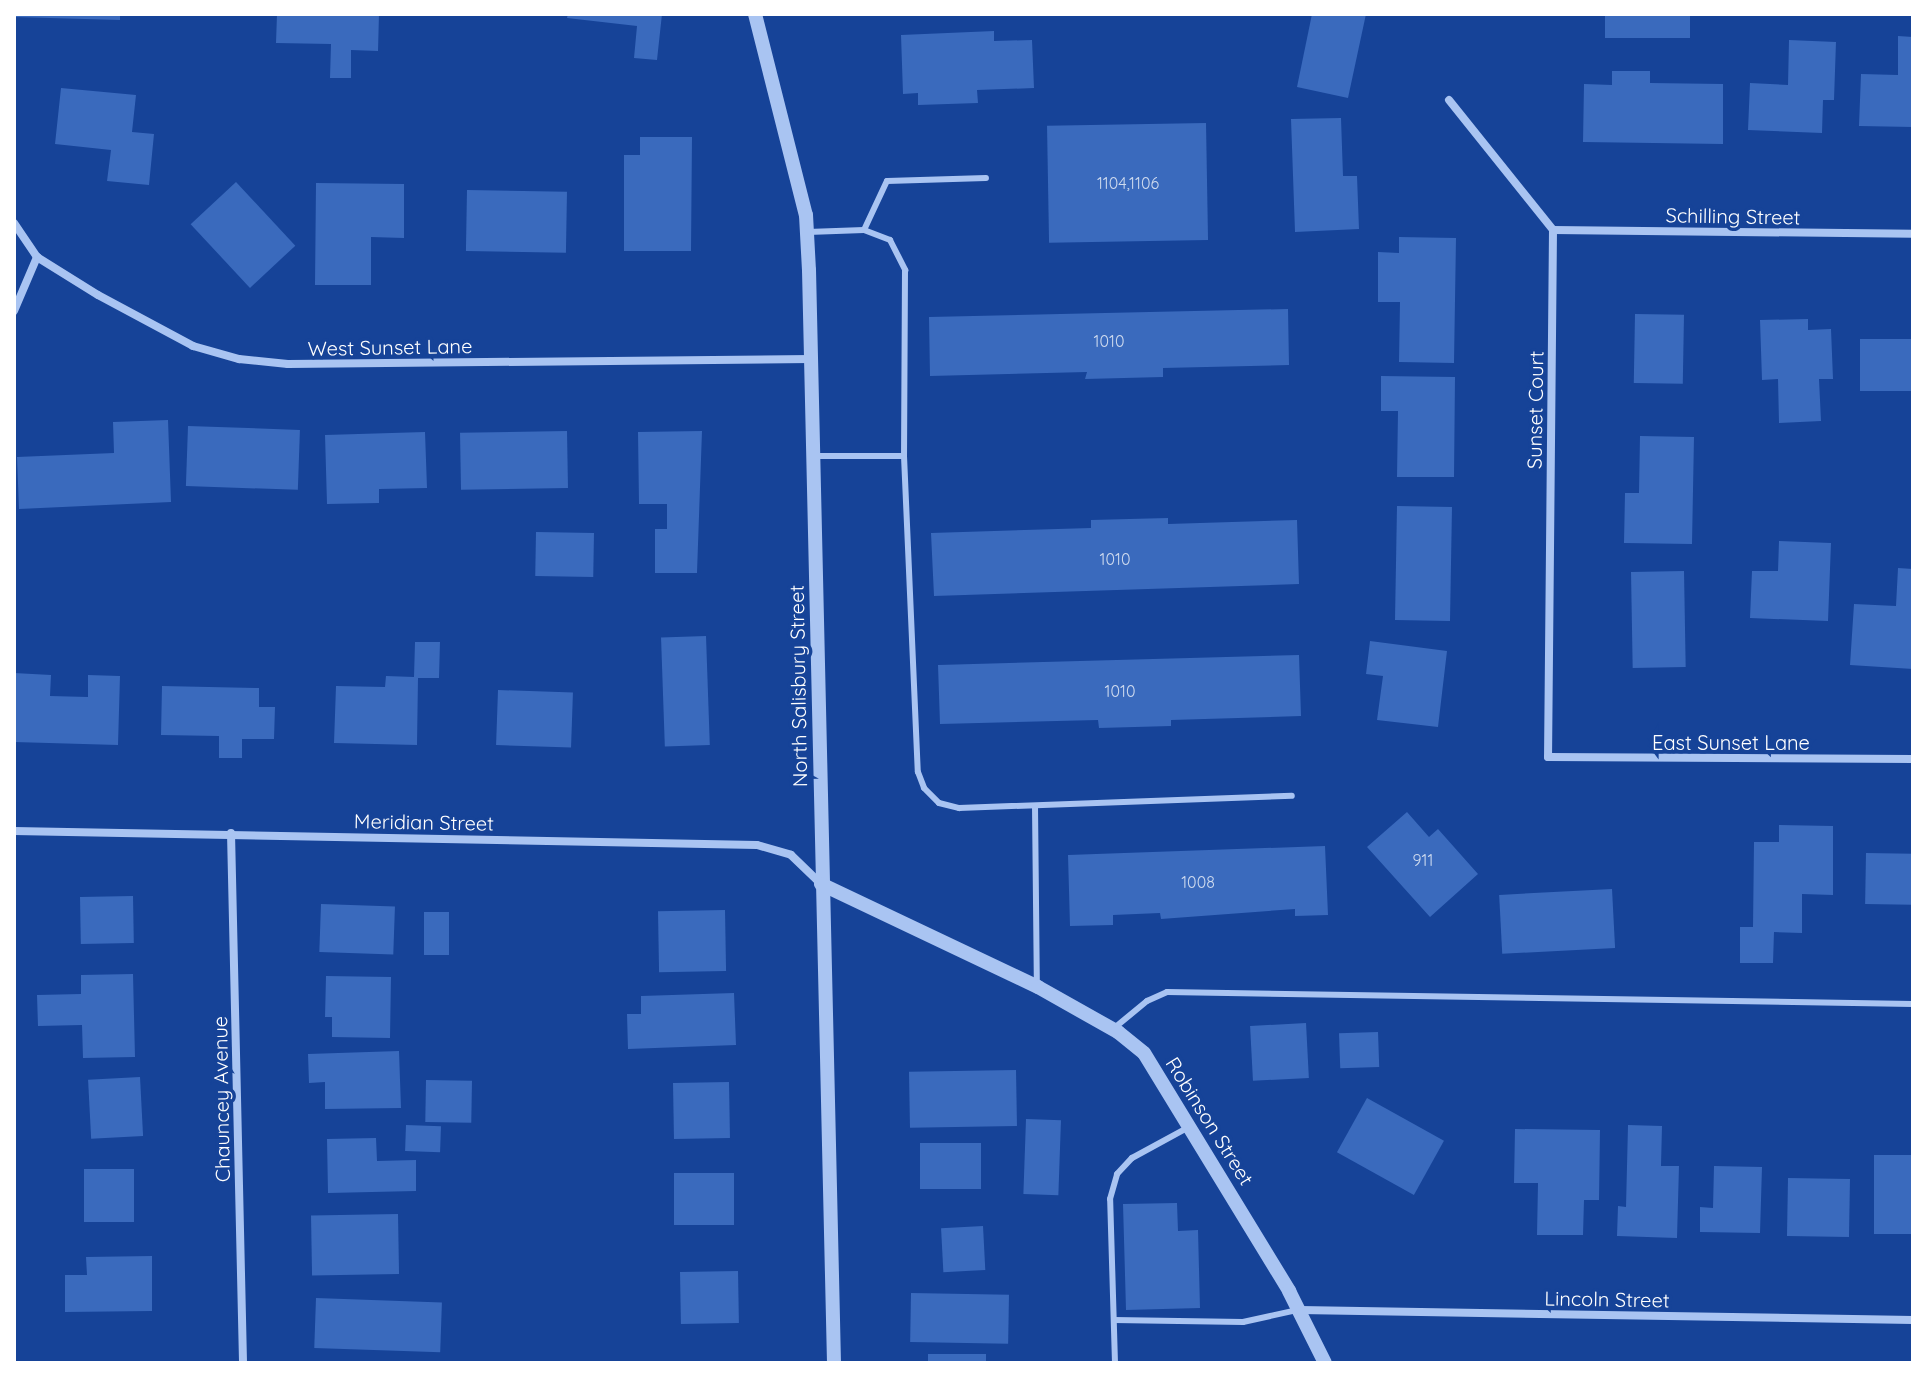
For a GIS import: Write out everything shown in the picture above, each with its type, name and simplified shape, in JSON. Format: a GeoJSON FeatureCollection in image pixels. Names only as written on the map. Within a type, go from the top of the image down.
{"type":"FeatureCollection","features":[{"type":"Feature","properties":{"kind":"street","name":"North Salisbury Street"},"geometry":{"type":"LineString","coordinates":[[755,14],[807,232],[815,456],[821,884],[834,1363]]}},
{"type":"Feature","properties":{"kind":"street"},"geometry":{"type":"LineString","coordinates":[[1449,100],[1553,230]]}},
{"type":"Feature","properties":{"kind":"street","name":"West Sunset Lane"},"geometry":{"type":"LineString","coordinates":[[14,223],[37,257],[193,346],[239,359],[288,364],[811,359]]}},
{"type":"Feature","properties":{"kind":"street","name":"Schilling Street"},"geometry":{"type":"LineString","coordinates":[[1553,230],[1913,234]]}},
{"type":"Feature","properties":{"kind":"street","name":"Sunset Court"},"geometry":{"type":"LineString","coordinates":[[1548,757],[1553,230]]}},
{"type":"Feature","properties":{"kind":"street"},"geometry":{"type":"LineString","coordinates":[[14,311],[37,257]]}},
{"type":"Feature","properties":{"kind":"street","name":"East Sunset Lane"},"geometry":{"type":"LineString","coordinates":[[1548,757],[1913,759]]}},
{"type":"Feature","properties":{"kind":"street","name":"Meridian Street"},"geometry":{"type":"LineString","coordinates":[[14,831],[757,845],[791,855],[821,884]]}},
{"type":"Feature","properties":{"kind":"street","name":"Chauncey Avenue"},"geometry":{"type":"LineString","coordinates":[[231,833],[243,1363]]}},
{"type":"Feature","properties":{"kind":"street","name":"Robinson Street"},"geometry":{"type":"LineString","coordinates":[[821,884],[1038,987],[1113,1029],[1144,1053],[1300,1310],[1325,1363]]}},
{"type":"Feature","properties":{"kind":"street","name":"Lincoln Street"},"geometry":{"type":"LineString","coordinates":[[1300,1310],[1913,1320]]}},
{"type":"Feature","properties":{"kind":"lane"},"geometry":{"type":"LineString","coordinates":[[864,230],[887,181],[986,178]]}},
{"type":"Feature","properties":{"kind":"lane"},"geometry":{"type":"LineString","coordinates":[[807,232],[864,230],[890,240],[905,270],[904,456],[918,772],[924,788],[939,803],[959,808],[1292,796]]}},
{"type":"Feature","properties":{"kind":"lane"},"geometry":{"type":"LineString","coordinates":[[815,456],[904,456]]}},
{"type":"Feature","properties":{"kind":"lane"},"geometry":{"type":"LineString","coordinates":[[1035,806],[1038,987]]}},
{"type":"Feature","properties":{"kind":"lane"},"geometry":{"type":"LineString","coordinates":[[1113,1029],[1147,1001],[1167,992],[1913,1004]]}},
{"type":"Feature","properties":{"kind":"lane"},"geometry":{"type":"LineString","coordinates":[[1115,1363],[1110,1199],[1117,1174],[1132,1158],[1191,1126]]}},
{"type":"Feature","properties":{"kind":"lane"},"geometry":{"type":"LineString","coordinates":[[1114,1320],[1243,1322],[1300,1310]]}},
{"type":"Feature","properties":{"kind":"building"},"geometry":{"type":"Polygon","coordinates":[[[14,14],[120,14],[120,20],[14,17],[14,14]]]}},
{"type":"Feature","properties":{"kind":"building"},"geometry":{"type":"Polygon","coordinates":[[[277,14],[379,14],[378,51],[351,50],[351,78],[330,78],[331,44],[276,43],[277,14]]]}},
{"type":"Feature","properties":{"kind":"building"},"geometry":{"type":"Polygon","coordinates":[[[568,14],[662,14],[657,60],[634,58],[637,26],[567,18],[568,14]]]}},
{"type":"Feature","properties":{"kind":"building"},"geometry":{"type":"Polygon","coordinates":[[[1312,14],[1366,14],[1348,98],[1297,87],[1312,14]]]}},
{"type":"Feature","properties":{"kind":"building"},"geometry":{"type":"Polygon","coordinates":[[[1605,14],[1690,14],[1690,38],[1605,38],[1605,14]]]}},
{"type":"Feature","properties":{"kind":"building"},"geometry":{"type":"Polygon","coordinates":[[[994,31],[994,41],[1032,40],[1034,88],[977,90],[978,103],[918,105],[918,93],[903,94],[901,35],[994,31]]]}},
{"type":"Feature","properties":{"kind":"building"},"geometry":{"type":"Polygon","coordinates":[[[1898,36],[1913,37],[1913,127],[1859,126],[1861,74],[1898,75],[1898,36]]]}},
{"type":"Feature","properties":{"kind":"building"},"geometry":{"type":"Polygon","coordinates":[[[1789,40],[1836,42],[1834,100],[1823,100],[1822,133],[1748,130],[1750,83],[1788,85],[1789,40]]]}},
{"type":"Feature","properties":{"kind":"building"},"geometry":{"type":"Polygon","coordinates":[[[1612,71],[1650,71],[1650,83],[1723,84],[1723,144],[1583,142],[1584,84],[1612,85],[1612,71]]]}},
{"type":"Feature","properties":{"kind":"building"},"geometry":{"type":"Polygon","coordinates":[[[61,88],[136,95],[132,132],[154,134],[149,185],[107,181],[111,150],[55,144],[61,88]]]}},
{"type":"Feature","properties":{"kind":"building"},"geometry":{"type":"Polygon","coordinates":[[[1341,118],[1343,176],[1357,176],[1359,229],[1295,232],[1291,119],[1341,118]]]}},
{"type":"Feature","properties":{"kind":"building"},"geometry":{"type":"Polygon","coordinates":[[[1206,123],[1208,240],[1049,243],[1047,126],[1206,123]]]}},
{"type":"Feature","properties":{"kind":"building"},"geometry":{"type":"Polygon","coordinates":[[[640,137],[692,137],[691,251],[624,251],[624,155],[640,155],[640,137]]]}},
{"type":"Feature","properties":{"kind":"building"},"geometry":{"type":"Polygon","coordinates":[[[236,182],[295,246],[250,288],[191,224],[236,182]]]}},
{"type":"Feature","properties":{"kind":"building"},"geometry":{"type":"Polygon","coordinates":[[[316,183],[404,184],[404,238],[371,237],[371,285],[315,285],[316,183]]]}},
{"type":"Feature","properties":{"kind":"building"},"geometry":{"type":"Polygon","coordinates":[[[467,190],[567,192],[566,253],[466,251],[467,190]]]}},
{"type":"Feature","properties":{"kind":"building"},"geometry":{"type":"Polygon","coordinates":[[[1399,237],[1456,238],[1454,363],[1399,362],[1400,302],[1378,302],[1378,252],[1399,253],[1399,237]]]}},
{"type":"Feature","properties":{"kind":"building"},"geometry":{"type":"Polygon","coordinates":[[[1288,309],[1289,365],[1163,368],[1163,377],[1085,379],[1087,372],[930,376],[929,317],[1288,309]]]}},
{"type":"Feature","properties":{"kind":"building"},"geometry":{"type":"Polygon","coordinates":[[[1635,314],[1684,315],[1683,384],[1634,383],[1635,314]]]}},
{"type":"Feature","properties":{"kind":"building"},"geometry":{"type":"Polygon","coordinates":[[[1808,319],[1808,330],[1831,329],[1833,379],[1819,379],[1821,421],[1779,423],[1778,379],[1762,380],[1760,320],[1808,319]]]}},
{"type":"Feature","properties":{"kind":"building"},"geometry":{"type":"Polygon","coordinates":[[[1860,339],[1913,339],[1913,391],[1860,391],[1860,339]]]}},
{"type":"Feature","properties":{"kind":"building"},"geometry":{"type":"Polygon","coordinates":[[[1381,376],[1455,377],[1454,477],[1397,477],[1398,411],[1381,411],[1381,376]]]}},
{"type":"Feature","properties":{"kind":"building"},"geometry":{"type":"Polygon","coordinates":[[[168,420],[171,502],[19,509],[17,457],[114,453],[113,422],[168,420]]]}},
{"type":"Feature","properties":{"kind":"building"},"geometry":{"type":"Polygon","coordinates":[[[188,426],[300,430],[298,490],[186,486],[188,426]]]}},
{"type":"Feature","properties":{"kind":"building"},"geometry":{"type":"Polygon","coordinates":[[[567,431],[568,488],[461,490],[460,433],[567,431]]]}},
{"type":"Feature","properties":{"kind":"building"},"geometry":{"type":"Polygon","coordinates":[[[702,431],[697,573],[655,573],[655,529],[667,529],[667,504],[639,504],[638,432],[702,431]]]}},
{"type":"Feature","properties":{"kind":"building"},"geometry":{"type":"Polygon","coordinates":[[[425,432],[427,488],[379,489],[379,503],[327,504],[325,435],[425,432]]]}},
{"type":"Feature","properties":{"kind":"building"},"geometry":{"type":"Polygon","coordinates":[[[1640,436],[1694,437],[1692,544],[1624,543],[1625,493],[1639,493],[1640,436]]]}},
{"type":"Feature","properties":{"kind":"building"},"geometry":{"type":"Polygon","coordinates":[[[1397,506],[1452,507],[1450,621],[1395,620],[1397,506]]]}},
{"type":"Feature","properties":{"kind":"building"},"geometry":{"type":"Polygon","coordinates":[[[1168,518],[1168,524],[1297,520],[1299,584],[934,596],[931,533],[1091,528],[1091,520],[1168,518]]]}},
{"type":"Feature","properties":{"kind":"building"},"geometry":{"type":"Polygon","coordinates":[[[536,532],[594,533],[593,577],[535,576],[536,532]]]}},
{"type":"Feature","properties":{"kind":"building"},"geometry":{"type":"Polygon","coordinates":[[[1779,541],[1831,543],[1828,621],[1750,618],[1752,571],[1778,571],[1779,541]]]}},
{"type":"Feature","properties":{"kind":"building"},"geometry":{"type":"Polygon","coordinates":[[[1898,568],[1913,569],[1913,669],[1850,665],[1854,604],[1896,606],[1898,568]]]}},
{"type":"Feature","properties":{"kind":"building"},"geometry":{"type":"Polygon","coordinates":[[[1684,571],[1686,667],[1633,668],[1631,572],[1684,571]]]}},
{"type":"Feature","properties":{"kind":"building"},"geometry":{"type":"Polygon","coordinates":[[[706,636],[710,745],[665,747],[661,638],[706,636]]]}},
{"type":"Feature","properties":{"kind":"building"},"geometry":{"type":"Polygon","coordinates":[[[1370,641],[1447,651],[1438,727],[1377,720],[1383,676],[1366,674],[1370,641]]]}},
{"type":"Feature","properties":{"kind":"building"},"geometry":{"type":"Polygon","coordinates":[[[415,642],[440,642],[439,678],[418,678],[417,745],[334,743],[336,686],[385,687],[386,676],[414,677],[415,642]]]}},
{"type":"Feature","properties":{"kind":"building"},"geometry":{"type":"Polygon","coordinates":[[[1299,655],[1301,716],[1171,720],[1171,726],[1099,728],[1098,720],[940,724],[938,665],[1299,655]]]}},
{"type":"Feature","properties":{"kind":"building"},"geometry":{"type":"Polygon","coordinates":[[[14,673],[51,675],[50,696],[88,697],[88,675],[120,676],[118,745],[14,742],[14,673]]]}},
{"type":"Feature","properties":{"kind":"building"},"geometry":{"type":"Polygon","coordinates":[[[162,686],[259,688],[259,707],[275,707],[274,739],[242,739],[242,758],[219,758],[219,736],[161,735],[162,686]]]}},
{"type":"Feature","properties":{"kind":"building"},"geometry":{"type":"Polygon","coordinates":[[[498,690],[573,693],[571,748],[496,745],[498,690]]]}},
{"type":"Feature","properties":{"kind":"building"},"geometry":{"type":"Polygon","coordinates":[[[1407,812],[1429,837],[1438,829],[1478,874],[1430,917],[1367,847],[1407,812]]]}},
{"type":"Feature","properties":{"kind":"building"},"geometry":{"type":"Polygon","coordinates":[[[1779,825],[1833,826],[1833,895],[1802,894],[1802,933],[1774,932],[1773,963],[1740,963],[1740,927],[1753,927],[1754,842],[1779,842],[1779,825]]]}},
{"type":"Feature","properties":{"kind":"building"},"geometry":{"type":"Polygon","coordinates":[[[1325,846],[1328,915],[1295,916],[1295,909],[1161,919],[1160,913],[1113,915],[1113,925],[1070,926],[1068,855],[1325,846]]]}},
{"type":"Feature","properties":{"kind":"building"},"geometry":{"type":"Polygon","coordinates":[[[1866,853],[1913,854],[1912,905],[1865,904],[1866,853]]]}},
{"type":"Feature","properties":{"kind":"building"},"geometry":{"type":"Polygon","coordinates":[[[1612,889],[1615,948],[1502,954],[1499,895],[1612,889]]]}},
{"type":"Feature","properties":{"kind":"building"},"geometry":{"type":"Polygon","coordinates":[[[133,896],[134,943],[81,944],[80,897],[133,896]]]}},
{"type":"Feature","properties":{"kind":"building"},"geometry":{"type":"Polygon","coordinates":[[[321,904],[395,907],[393,955],[319,952],[321,904]]]}},
{"type":"Feature","properties":{"kind":"building"},"geometry":{"type":"Polygon","coordinates":[[[725,910],[726,971],[659,972],[658,911],[725,910]]]}},
{"type":"Feature","properties":{"kind":"building"},"geometry":{"type":"Polygon","coordinates":[[[424,912],[449,912],[449,955],[424,955],[424,912]]]}},
{"type":"Feature","properties":{"kind":"building"},"geometry":{"type":"Polygon","coordinates":[[[133,974],[135,1057],[83,1058],[82,1025],[38,1026],[37,995],[81,994],[81,975],[133,974]]]}},
{"type":"Feature","properties":{"kind":"building"},"geometry":{"type":"Polygon","coordinates":[[[326,976],[391,977],[390,1038],[332,1037],[332,1017],[325,1017],[326,976]]]}},
{"type":"Feature","properties":{"kind":"building"},"geometry":{"type":"Polygon","coordinates":[[[734,993],[736,1045],[628,1049],[627,1014],[641,1014],[641,996],[734,993]]]}},
{"type":"Feature","properties":{"kind":"building"},"geometry":{"type":"Polygon","coordinates":[[[1306,1023],[1309,1078],[1253,1081],[1250,1026],[1306,1023]]]}},
{"type":"Feature","properties":{"kind":"building"},"geometry":{"type":"Polygon","coordinates":[[[1378,1032],[1379,1067],[1340,1068],[1339,1033],[1378,1032]]]}},
{"type":"Feature","properties":{"kind":"building"},"geometry":{"type":"Polygon","coordinates":[[[399,1051],[401,1108],[325,1109],[325,1082],[309,1083],[308,1054],[399,1051]]]}},
{"type":"Feature","properties":{"kind":"building"},"geometry":{"type":"Polygon","coordinates":[[[1016,1070],[1017,1126],[910,1128],[909,1072],[1016,1070]]]}},
{"type":"Feature","properties":{"kind":"building"},"geometry":{"type":"Polygon","coordinates":[[[140,1077],[143,1136],[91,1139],[88,1080],[140,1077]]]}},
{"type":"Feature","properties":{"kind":"building"},"geometry":{"type":"Polygon","coordinates":[[[426,1080],[472,1081],[471,1123],[425,1122],[426,1080]]]}},
{"type":"Feature","properties":{"kind":"building"},"geometry":{"type":"Polygon","coordinates":[[[729,1082],[730,1138],[674,1139],[673,1083],[729,1082]]]}},
{"type":"Feature","properties":{"kind":"building"},"geometry":{"type":"Polygon","coordinates":[[[1367,1098],[1444,1141],[1414,1195],[1337,1152],[1367,1098]]]}},
{"type":"Feature","properties":{"kind":"building"},"geometry":{"type":"Polygon","coordinates":[[[1026,1119],[1061,1120],[1058,1195],[1023,1194],[1026,1119]]]}},
{"type":"Feature","properties":{"kind":"building"},"geometry":{"type":"Polygon","coordinates":[[[406,1125],[441,1126],[440,1152],[405,1151],[406,1125]]]}},
{"type":"Feature","properties":{"kind":"building"},"geometry":{"type":"Polygon","coordinates":[[[1628,1125],[1662,1126],[1661,1166],[1679,1166],[1677,1238],[1617,1236],[1618,1206],[1626,1207],[1628,1125]]]}},
{"type":"Feature","properties":{"kind":"building"},"geometry":{"type":"Polygon","coordinates":[[[1515,1129],[1600,1130],[1599,1200],[1584,1200],[1583,1235],[1537,1235],[1538,1183],[1514,1183],[1515,1129]]]}},
{"type":"Feature","properties":{"kind":"building"},"geometry":{"type":"Polygon","coordinates":[[[376,1138],[377,1161],[416,1160],[416,1191],[328,1193],[327,1139],[376,1138]]]}},
{"type":"Feature","properties":{"kind":"building"},"geometry":{"type":"Polygon","coordinates":[[[920,1143],[981,1143],[981,1189],[920,1189],[920,1143]]]}},
{"type":"Feature","properties":{"kind":"building"},"geometry":{"type":"Polygon","coordinates":[[[1874,1155],[1913,1155],[1913,1234],[1874,1234],[1874,1155]]]}},
{"type":"Feature","properties":{"kind":"building"},"geometry":{"type":"Polygon","coordinates":[[[1714,1166],[1762,1167],[1760,1233],[1700,1232],[1700,1207],[1713,1208],[1714,1166]]]}},
{"type":"Feature","properties":{"kind":"building"},"geometry":{"type":"Polygon","coordinates":[[[84,1169],[134,1169],[134,1222],[84,1222],[84,1169]]]}},
{"type":"Feature","properties":{"kind":"building"},"geometry":{"type":"Polygon","coordinates":[[[674,1173],[734,1173],[734,1225],[674,1225],[674,1173]]]}},
{"type":"Feature","properties":{"kind":"building"},"geometry":{"type":"Polygon","coordinates":[[[1788,1178],[1850,1179],[1849,1237],[1787,1236],[1788,1178]]]}},
{"type":"Feature","properties":{"kind":"building"},"geometry":{"type":"Polygon","coordinates":[[[1177,1203],[1178,1231],[1198,1230],[1200,1308],[1126,1310],[1123,1204],[1177,1203]]]}},
{"type":"Feature","properties":{"kind":"building"},"geometry":{"type":"Polygon","coordinates":[[[398,1214],[399,1274],[312,1276],[311,1216],[398,1214]]]}},
{"type":"Feature","properties":{"kind":"building"},"geometry":{"type":"Polygon","coordinates":[[[983,1226],[985,1270],[943,1272],[941,1228],[983,1226]]]}},
{"type":"Feature","properties":{"kind":"building"},"geometry":{"type":"Polygon","coordinates":[[[152,1256],[152,1311],[65,1312],[65,1275],[87,1275],[86,1257],[152,1256]]]}},
{"type":"Feature","properties":{"kind":"building"},"geometry":{"type":"Polygon","coordinates":[[[738,1271],[739,1323],[681,1324],[680,1272],[738,1271]]]}},
{"type":"Feature","properties":{"kind":"building"},"geometry":{"type":"Polygon","coordinates":[[[911,1293],[1009,1295],[1008,1344],[910,1342],[911,1293]]]}},
{"type":"Feature","properties":{"kind":"building"},"geometry":{"type":"Polygon","coordinates":[[[316,1298],[442,1302],[440,1352],[314,1348],[316,1298]]]}},
{"type":"Feature","properties":{"kind":"building"},"geometry":{"type":"Polygon","coordinates":[[[928,1354],[986,1354],[986,1363],[928,1363],[928,1354]]]}}]}
